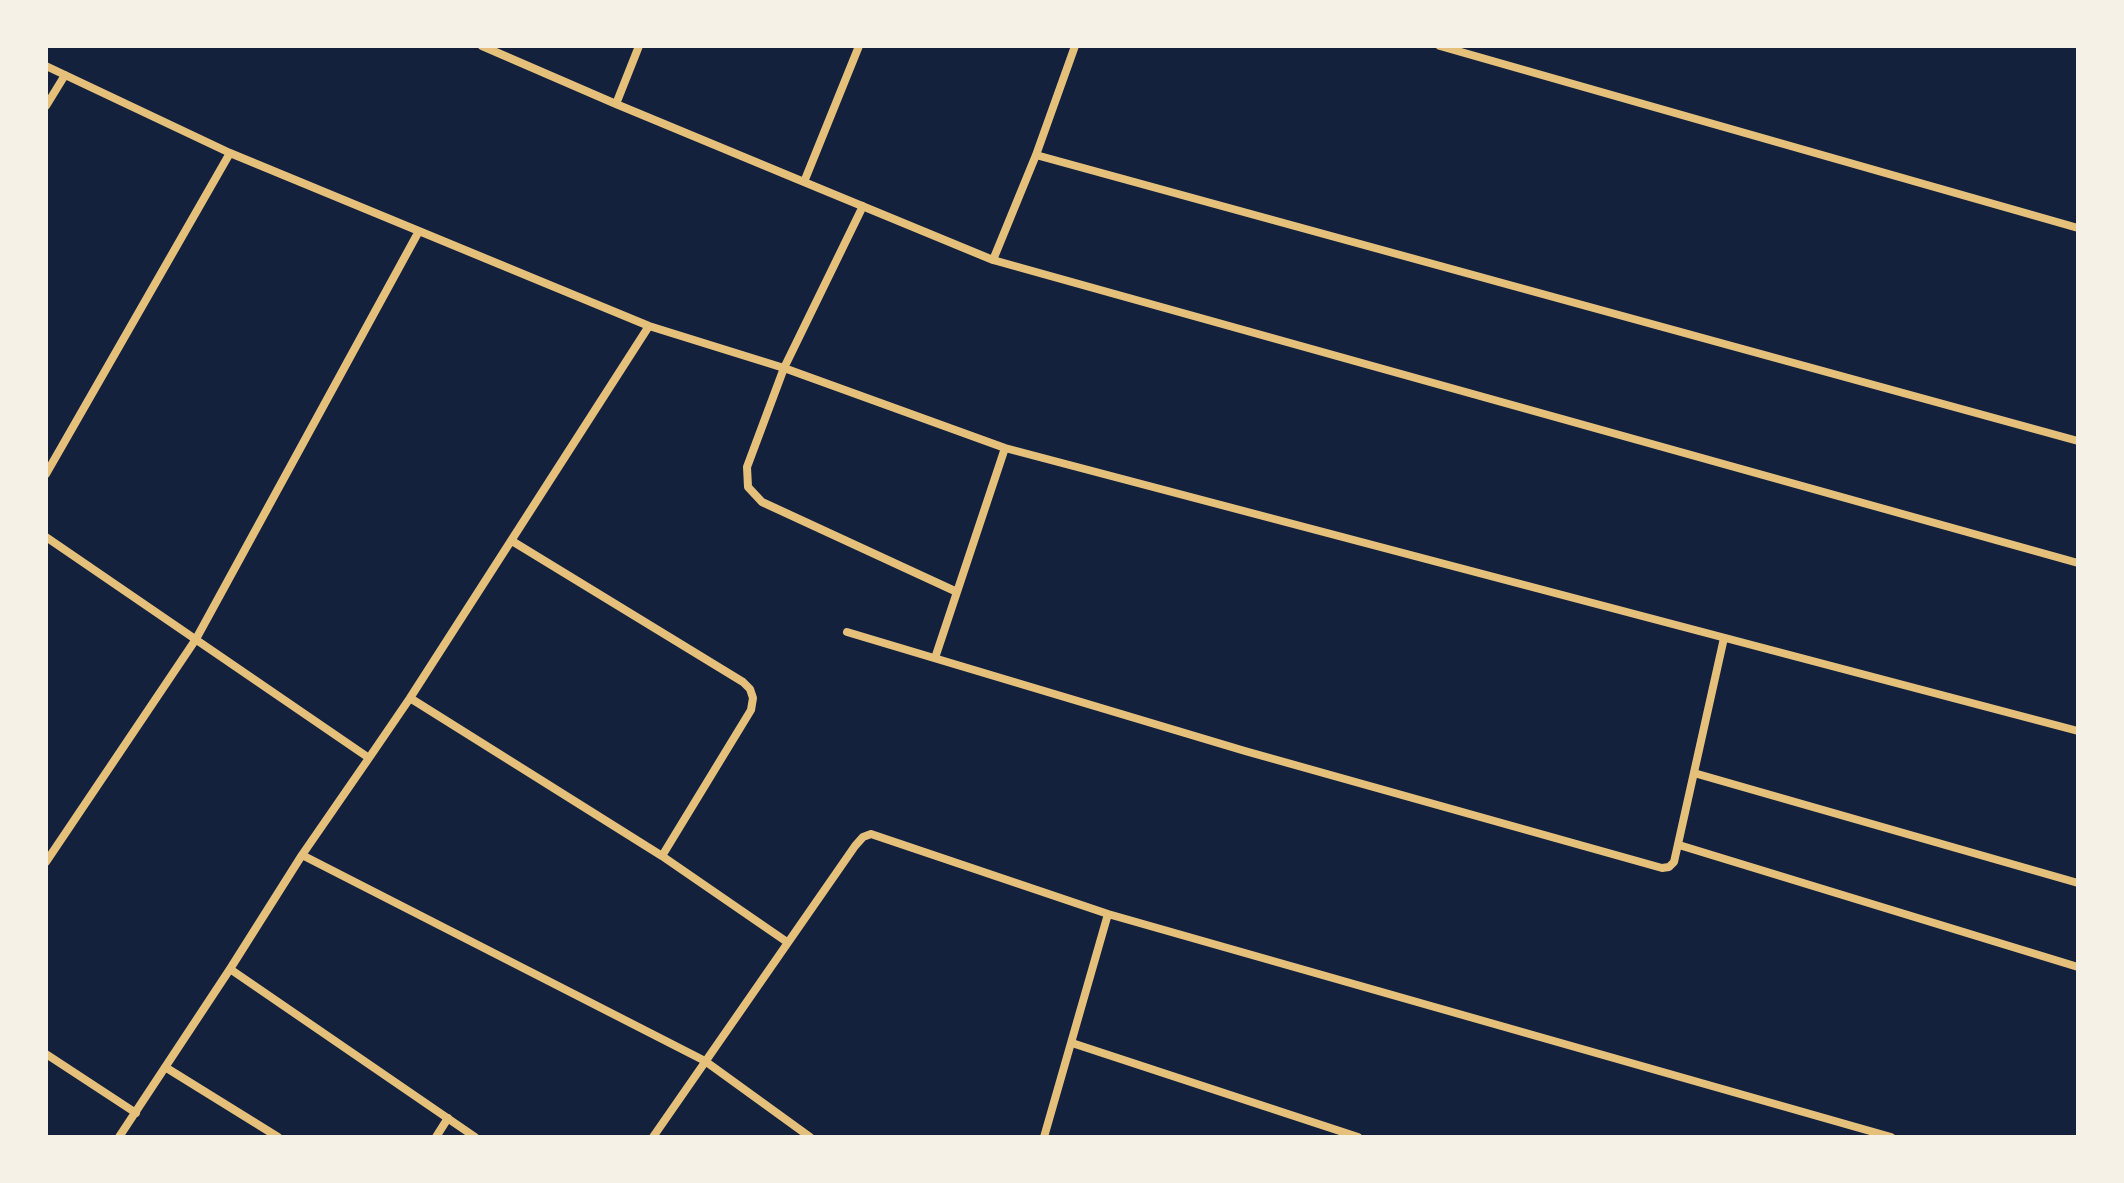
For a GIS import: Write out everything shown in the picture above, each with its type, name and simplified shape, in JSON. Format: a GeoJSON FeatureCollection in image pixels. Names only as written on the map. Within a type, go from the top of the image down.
{"type":"FeatureCollection","features":[{"type":"Feature","properties":{"kind":"street"},"geometry":{"type":"LineString","coordinates":[[482,46],[993,260],[2078,563]]}},
{"type":"Feature","properties":{"kind":"street"},"geometry":{"type":"LineString","coordinates":[[616,104],[639,46]]}},
{"type":"Feature","properties":{"kind":"street"},"geometry":{"type":"LineString","coordinates":[[804,182],[859,46]]}},
{"type":"Feature","properties":{"kind":"street"},"geometry":{"type":"LineString","coordinates":[[993,260],[1036,155],[1075,46]]}},
{"type":"Feature","properties":{"kind":"street"},"geometry":{"type":"LineString","coordinates":[[1440,46],[2078,228]]}},
{"type":"Feature","properties":{"kind":"street"},"geometry":{"type":"LineString","coordinates":[[46,66],[230,153],[649,326],[784,368],[1005,448],[2078,731]]}},
{"type":"Feature","properties":{"kind":"street"},"geometry":{"type":"LineString","coordinates":[[46,106],[65,75]]}},
{"type":"Feature","properties":{"kind":"street"},"geometry":{"type":"LineString","coordinates":[[46,474],[230,153]]}},
{"type":"Feature","properties":{"kind":"street"},"geometry":{"type":"LineString","coordinates":[[1036,155],[2078,441]]}},
{"type":"Feature","properties":{"kind":"street"},"geometry":{"type":"LineString","coordinates":[[863,206],[784,368],[747,467],[748,487],[762,502],[957,592]]}},
{"type":"Feature","properties":{"kind":"street"},"geometry":{"type":"LineString","coordinates":[[46,862],[196,639],[419,231]]}},
{"type":"Feature","properties":{"kind":"street"},"geometry":{"type":"LineString","coordinates":[[119,1137],[302,855],[410,698],[649,326]]}},
{"type":"Feature","properties":{"kind":"street"},"geometry":{"type":"LineString","coordinates":[[935,658],[1005,448]]}},
{"type":"Feature","properties":{"kind":"street"},"geometry":{"type":"LineString","coordinates":[[46,537],[369,758]]}},
{"type":"Feature","properties":{"kind":"street"},"geometry":{"type":"LineString","coordinates":[[512,541],[750,689],[753,698],[751,710],[662,856]]}},
{"type":"Feature","properties":{"kind":"street"},"geometry":{"type":"LineString","coordinates":[[847,632],[1245,751],[1662,868],[1674,862],[1679,845],[1724,638]]}},
{"type":"Feature","properties":{"kind":"street"},"geometry":{"type":"LineString","coordinates":[[410,698],[662,856],[787,942]]}},
{"type":"Feature","properties":{"kind":"street"},"geometry":{"type":"LineString","coordinates":[[1694,773],[2078,883]]}},
{"type":"Feature","properties":{"kind":"street"},"geometry":{"type":"LineString","coordinates":[[653,1137],[855,846],[871,834],[1108,914],[1891,1137]]}},
{"type":"Feature","properties":{"kind":"street"},"geometry":{"type":"LineString","coordinates":[[1679,845],[2078,967]]}},
{"type":"Feature","properties":{"kind":"street"},"geometry":{"type":"LineString","coordinates":[[302,855],[705,1061],[810,1137]]}},
{"type":"Feature","properties":{"kind":"street"},"geometry":{"type":"LineString","coordinates":[[1044,1137],[1108,914]]}},
{"type":"Feature","properties":{"kind":"street"},"geometry":{"type":"LineString","coordinates":[[230,969],[475,1137]]}},
{"type":"Feature","properties":{"kind":"street"},"geometry":{"type":"LineString","coordinates":[[1072,1043],[1358,1137]]}},
{"type":"Feature","properties":{"kind":"street"},"geometry":{"type":"LineString","coordinates":[[46,1054],[136,1113]]}},
{"type":"Feature","properties":{"kind":"street"},"geometry":{"type":"LineString","coordinates":[[165,1067],[278,1137]]}},
{"type":"Feature","properties":{"kind":"street"},"geometry":{"type":"LineString","coordinates":[[436,1137],[448,1118]]}}]}
